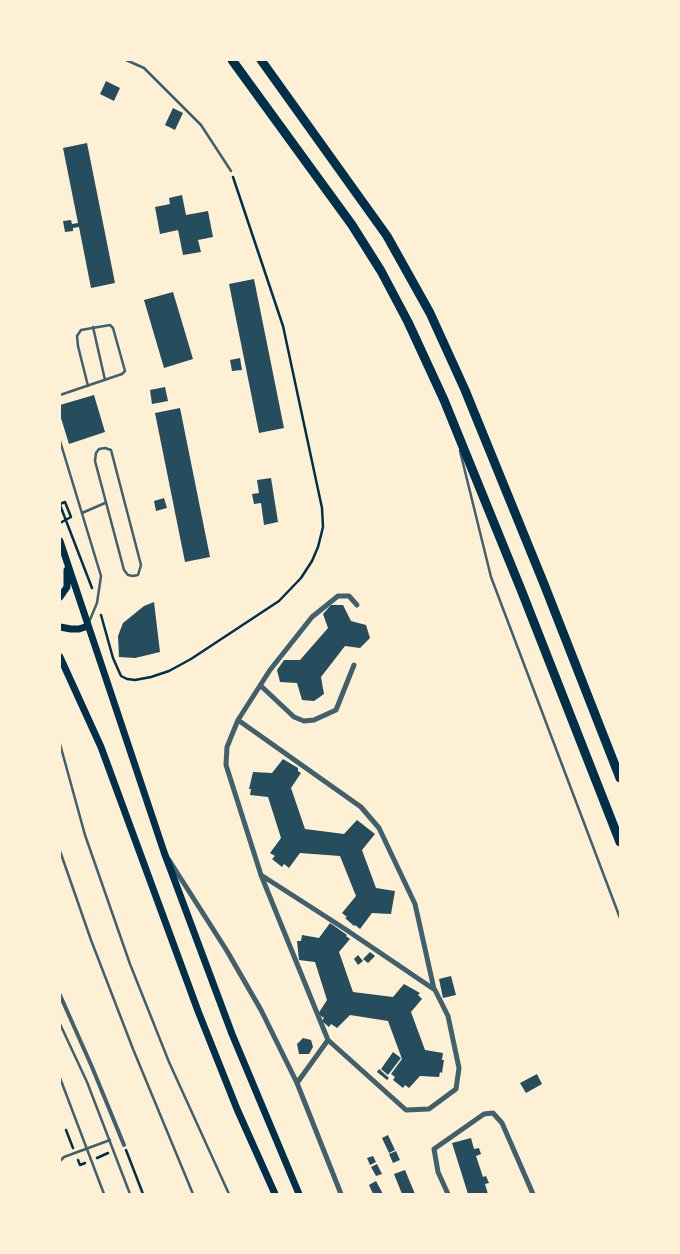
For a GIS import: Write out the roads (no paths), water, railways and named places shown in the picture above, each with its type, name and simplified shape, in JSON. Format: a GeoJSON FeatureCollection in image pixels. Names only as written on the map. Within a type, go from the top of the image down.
{"type":"FeatureCollection","features":[{"type":"Feature","properties":{"kind":"highway"},"geometry":{"type":"LineString","coordinates":[[232,60],[368,248],[408,322],[454,425],[620,842]]}},
{"type":"Feature","properties":{"kind":"highway"},"geometry":{"type":"LineString","coordinates":[[261,60],[376,219],[423,298],[465,390],[620,778]]}},
{"type":"Feature","properties":{"kind":"main road"},"geometry":{"type":"LineString","coordinates":[[60,541],[164,852],[232,1034],[299,1194]]}},
{"type":"Feature","properties":{"kind":"main road"},"geometry":{"type":"LineString","coordinates":[[60,597],[67,587],[67,563]]}},
{"type":"Feature","properties":{"kind":"main road"},"geometry":{"type":"LineString","coordinates":[[60,627],[71,630],[88,626]]}},
{"type":"Feature","properties":{"kind":"main road"},"geometry":{"type":"LineString","coordinates":[[60,656],[101,747],[198,1011],[275,1194]]}},
{"type":"Feature","properties":{"kind":"street"},"geometry":{"type":"LineString","coordinates":[[238,720],[361,807],[378,828],[415,904],[435,990],[448,1016],[459,1068],[456,1090],[429,1109],[406,1110],[328,1040],[260,875],[226,765],[227,747],[238,720],[270,670],[312,617],[338,596],[349,596],[357,605]]}},
{"type":"Feature","properties":{"kind":"street"},"geometry":{"type":"LineString","coordinates":[[260,686],[294,717],[304,721],[314,720],[336,710],[354,664]]}},
{"type":"Feature","properties":{"kind":"street"},"geometry":{"type":"LineString","coordinates":[[164,852],[227,951],[261,1010],[297,1083],[341,1194]]}},
{"type":"Feature","properties":{"kind":"street"},"geometry":{"type":"LineString","coordinates":[[260,875],[345,929],[435,990]]}},
{"type":"Feature","properties":{"kind":"street"},"geometry":{"type":"LineString","coordinates":[[60,995],[124,1145]]}},
{"type":"Feature","properties":{"kind":"street"},"geometry":{"type":"LineString","coordinates":[[297,1083],[328,1040]]}},
{"type":"Feature","properties":{"kind":"street"},"geometry":{"type":"LineString","coordinates":[[448,1194],[438,1172],[434,1149],[484,1114],[493,1113],[502,1123],[533,1194]]}},
{"type":"Feature","properties":{"kind":"lane"},"geometry":{"type":"LineString","coordinates":[[126,60],[144,68],[201,125],[231,171]]}},
{"type":"Feature","properties":{"kind":"lane"},"geometry":{"type":"LineString","coordinates":[[60,396],[122,374],[125,371],[112,328],[107,325],[81,330],[77,336],[88,386]]}},
{"type":"Feature","properties":{"kind":"lane"},"geometry":{"type":"LineString","coordinates":[[93,327],[105,380]]}},
{"type":"Feature","properties":{"kind":"lane"},"geometry":{"type":"LineString","coordinates":[[454,425],[491,577],[620,918]]}},
{"type":"Feature","properties":{"kind":"lane"},"geometry":{"type":"LineString","coordinates":[[60,441],[101,576],[97,603],[88,626]]}},
{"type":"Feature","properties":{"kind":"lane"},"geometry":{"type":"LineString","coordinates":[[105,448],[111,450],[141,565],[138,574],[128,576],[124,570],[105,503],[95,461],[99,449],[105,448]]}},
{"type":"Feature","properties":{"kind":"lane"},"geometry":{"type":"LineString","coordinates":[[82,513],[105,503]]}},
{"type":"Feature","properties":{"kind":"lane"},"geometry":{"type":"LineString","coordinates":[[60,744],[85,835],[130,964],[169,1062],[229,1194]]}},
{"type":"Feature","properties":{"kind":"lane"},"geometry":{"type":"LineString","coordinates":[[60,851],[94,949],[161,1120],[193,1194]]}},
{"type":"Feature","properties":{"kind":"lane"},"geometry":{"type":"LineString","coordinates":[[616,908],[620,914]]}},
{"type":"Feature","properties":{"kind":"lane"},"geometry":{"type":"LineString","coordinates":[[60,1024],[110,1140],[130,1194]]}},
{"type":"Feature","properties":{"kind":"lane"},"geometry":{"type":"LineString","coordinates":[[60,1078],[104,1194]]}},
{"type":"Feature","properties":{"kind":"lane"},"geometry":{"type":"LineString","coordinates":[[60,1161],[62,1156],[110,1140]]}}]}
